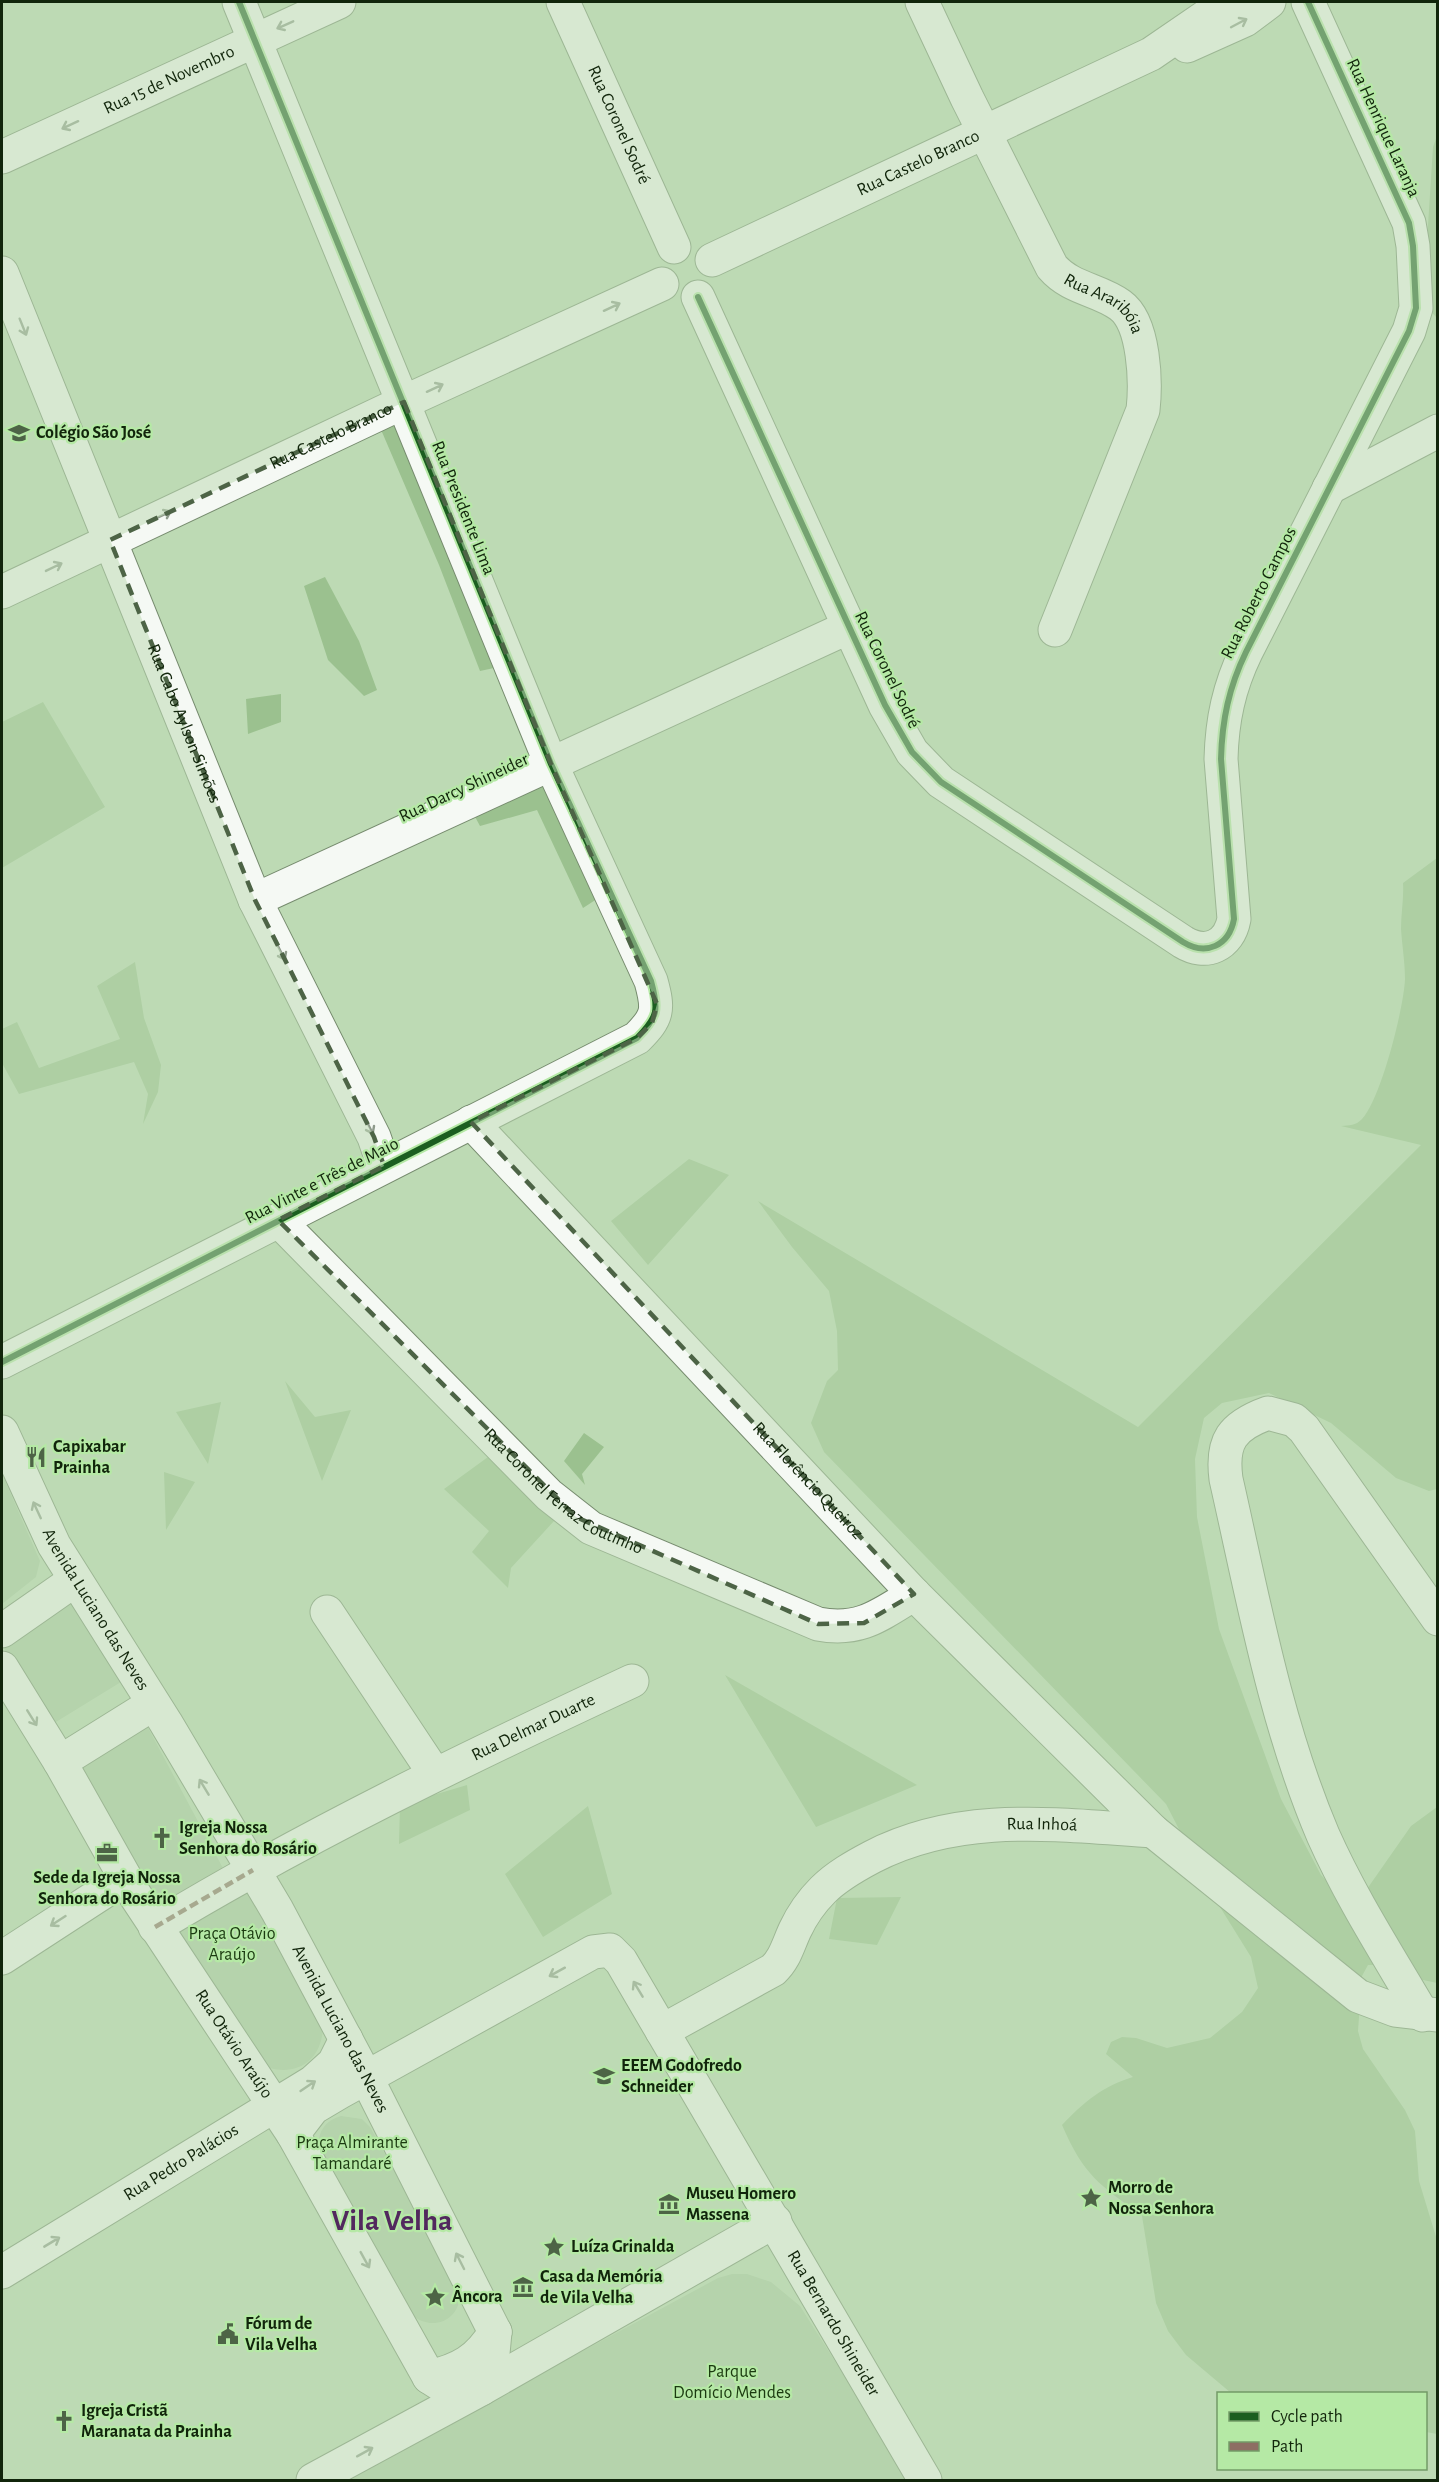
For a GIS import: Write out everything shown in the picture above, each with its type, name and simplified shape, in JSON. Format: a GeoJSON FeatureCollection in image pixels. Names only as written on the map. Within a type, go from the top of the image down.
{"type":"FeatureCollection","features":[{"type":"Feature","properties":{"kind":"street","name":"Rua Presidente Lima"},"geometry":{"type":"LineString","coordinates":[[240,2],[551,764],[651,981],[657,1004],[652,1023]]}},
{"type":"Feature","properties":{"kind":"street","name":"Rua 15 de Novembro"},"geometry":{"type":"LineString","coordinates":[[2,157],[339,2]]}},
{"type":"Feature","properties":{"kind":"street","name":"Rua Coronel Sodré"},"geometry":{"type":"LineString","coordinates":[[563,2],[674,247]]}},
{"type":"Feature","properties":{"kind":"street","name":"Rua Araribóia"},"geometry":{"type":"LineString","coordinates":[[922,2],[1052,267],[1074,286],[1120,305],[1134,321],[1137,330],[1145,389],[1143,410],[1055,630]]}},
{"type":"Feature","properties":{"kind":"street","name":"Rua Castelo Branco"},"geometry":{"type":"LineString","coordinates":[[712,260],[1126,67],[1151,54],[1227,2]]}},
{"type":"Feature","properties":{"kind":"street","name":"Rua Castelo Branco"},"geometry":{"type":"LineString","coordinates":[[1126,67],[1185,47],[1225,30],[1245,20],[1269,2]]}},
{"type":"Feature","properties":{"kind":"street","name":"Rua Henrique Laranja"},"geometry":{"type":"LineString","coordinates":[[1308,2],[1404,208],[1413,246],[1414,271]]}},
{"type":"Feature","properties":{"kind":"street"},"geometry":{"type":"LineString","coordinates":[[696,245],[712,260],[713,282],[698,297],[681,299],[667,291],[662,284],[661,263],[664,256],[674,247],[696,245]]}},
{"type":"Feature","properties":{"kind":"street","name":"Rua Roberto Campos"},"geometry":{"type":"LineString","coordinates":[[1218,945],[1232,930],[1234,919],[1221,759],[1221,735],[1229,692],[1246,652],[1409,331],[1416,308],[1414,271]]}},
{"type":"Feature","properties":{"kind":"street","name":"Rua Cabo Aylson Simões"},"geometry":{"type":"LineString","coordinates":[[2,273],[255,900],[374,1137],[384,1166]]}},
{"type":"Feature","properties":{"kind":"street","name":"Rua Castelo Branco"},"geometry":{"type":"LineString","coordinates":[[2,592],[404,402],[662,284]]}},
{"type":"Feature","properties":{"kind":"street","name":"Rua Coronel Sodré"},"geometry":{"type":"LineString","coordinates":[[698,297],[897,730],[912,752],[941,782],[1183,942],[1200,949],[1218,945]]}},
{"type":"Feature","properties":{"kind":"street"},"geometry":{"type":"LineString","coordinates":[[1329,488],[1437,431]]}},
{"type":"Feature","properties":{"kind":"street","name":"Rua Darcy Shineider"},"geometry":{"type":"LineString","coordinates":[[255,900],[849,627]]}},
{"type":"Feature","properties":{"kind":"street","name":"Rua Vinte e Três de Maio"},"geometry":{"type":"LineString","coordinates":[[2,1362],[278,1220],[354,1185],[384,1166],[637,1038],[652,1023]]}},
{"type":"Feature","properties":{"kind":"street","name":"Rua Florêncio Queiroz"},"geometry":{"type":"LineString","coordinates":[[471,1122],[914,1594],[1153,1831]]}},
{"type":"Feature","properties":{"kind":"street","name":"Rua Coronel Ferraz Coutinho"},"geometry":{"type":"LineString","coordinates":[[278,1220],[549,1495],[591,1528],[818,1624],[849,1627],[864,1623],[914,1594]]}},
{"type":"Feature","properties":{"kind":"street"},"geometry":{"type":"LineString","coordinates":[[1430,2015],[1341,1875],[1308,1796],[1274,1688],[1226,1479],[1224,1453],[1227,1442],[1235,1431],[1268,1413],[1294,1420],[1304,1429],[1437,1619]]}},
{"type":"Feature","properties":{"kind":"street","name":"Avenida Luciano das Neves"},"geometry":{"type":"LineString","coordinates":[[2,1432],[44,1523],[75,1580],[253,1870],[366,2077],[495,2332]]}},
{"type":"Feature","properties":{"kind":"street"},"geometry":{"type":"LineString","coordinates":[[2,1631],[75,1580]]}},
{"type":"Feature","properties":{"kind":"street"},"geometry":{"type":"LineString","coordinates":[[327,1612],[434,1773]]}},
{"type":"Feature","properties":{"kind":"street","name":"Rua Otávio Araújo"},"geometry":{"type":"LineString","coordinates":[[2,1668],[60,1762],[155,1927],[293,2134],[429,2377]]}},
{"type":"Feature","properties":{"kind":"street","name":"Rua Delmar Duarte"},"geometry":{"type":"LineString","coordinates":[[155,1927],[253,1870],[434,1773],[632,1681]]}},
{"type":"Feature","properties":{"kind":"street"},"geometry":{"type":"LineString","coordinates":[[60,1762],[153,1704]]}},
{"type":"Feature","properties":{"kind":"street","name":"Rua Inhoá"},"geometry":{"type":"LineString","coordinates":[[662,2031],[773,1970],[784,1956],[802,1916],[824,1889],[860,1863],[908,1841],[940,1831],[992,1824],[1020,1823],[1153,1831]]}},
{"type":"Feature","properties":{"kind":"street"},"geometry":{"type":"LineString","coordinates":[[1153,1831],[1358,1996],[1395,2010],[1430,2015]]}},
{"type":"Feature","properties":{"kind":"street"},"geometry":{"type":"LineString","coordinates":[[2,1958],[125,1878]]}},
{"type":"Feature","properties":{"kind":"street","name":"Rua Bernardo Shineider"},"geometry":{"type":"LineString","coordinates":[[366,2077],[593,1952],[610,1950],[621,1961],[925,2481]]}},
{"type":"Feature","properties":{"kind":"street","name":"Rua Pedro Palácios"},"geometry":{"type":"LineString","coordinates":[[2,2272],[275,2108],[326,2073],[346,2040]]}},
{"type":"Feature","properties":{"kind":"street"},"geometry":{"type":"LineString","coordinates":[[293,2134],[313,2108],[366,2077]]}},
{"type":"Feature","properties":{"kind":"street"},"geometry":{"type":"LineString","coordinates":[[314,2481],[481,2389],[775,2221]]}},
{"type":"Feature","properties":{"kind":"street"},"geometry":{"type":"LineString","coordinates":[[495,2332],[520,2348],[548,2351]]}},
{"type":"Feature","properties":{"kind":"street"},"geometry":{"type":"LineString","coordinates":[[429,2377],[468,2364],[484,2351],[495,2332]]}},
{"type":"Feature","properties":{"kind":"street"},"geometry":{"type":"LineString","coordinates":[[481,2389],[492,2364],[495,2332]]}},
{"type":"Feature","properties":{"kind":"street"},"geometry":{"type":"LineString","coordinates":[[429,2377],[451,2391],[481,2389]]}},
{"type":"Feature","properties":{"kind":"highlighted area"},"geometry":{"type":"Polygon","coordinates":[[[404,402],[551,764],[657,1004],[652,1023],[637,1038],[471,1122],[914,1594],[864,1623],[818,1624],[576,1517],[278,1220],[384,1166],[374,1137],[255,900],[110,540],[404,402]]]}},
{"type":"Feature","properties":{"kind":"green space"},"geometry":{"type":"Polygon","coordinates":[[[1437,136],[1437,318],[1419,299],[1427,241],[1433,147],[1437,136]]]}},
{"type":"Feature","properties":{"kind":"green space"},"geometry":{"type":"Polygon","coordinates":[[[398,416],[494,668],[480,671],[439,565],[379,425],[398,416]]]}},
{"type":"Feature","properties":{"kind":"green space"},"geometry":{"type":"Polygon","coordinates":[[[325,577],[359,641],[377,690],[364,696],[328,660],[304,586],[325,577]]]}},
{"type":"Feature","properties":{"kind":"green space"},"geometry":{"type":"Polygon","coordinates":[[[281,694],[281,722],[248,734],[246,699],[281,694]]]}},
{"type":"Feature","properties":{"kind":"green space"},"geometry":{"type":"Polygon","coordinates":[[[43,702],[105,807],[2,868],[2,722],[43,702]]]}},
{"type":"Feature","properties":{"kind":"green space"},"geometry":{"type":"Polygon","coordinates":[[[547,778],[600,897],[583,908],[537,810],[480,826],[473,813],[547,778]]]}},
{"type":"Feature","properties":{"kind":"green space"},"geometry":{"type":"Polygon","coordinates":[[[1437,858],[1437,1489],[1429,1491],[1396,1478],[1331,1423],[1269,1393],[1222,1403],[1204,1418],[1195,1459],[1197,1517],[1219,1629],[1281,1799],[1321,1875],[1338,1892],[1367,1889],[1411,1826],[1437,1807],[1437,1983],[1405,1976],[1379,1965],[1368,1965],[1362,1976],[1358,2031],[1363,2049],[1405,2110],[1415,2131],[1419,2181],[1437,2240],[1437,2434],[1427,2432],[1427,2392],[1230,2392],[1186,2355],[1168,2331],[1156,2303],[1142,2216],[1094,2178],[1078,2156],[1062,2125],[1094,2096],[1112,2085],[1133,2077],[1106,2054],[1111,2042],[1122,2037],[1136,2038],[1167,2048],[1210,2038],[1242,2012],[1258,1988],[1251,1957],[1215,1899],[1166,1804],[824,1452],[811,1423],[827,1381],[838,1370],[837,1331],[829,1291],[758,1201],[1138,1427],[1421,1145],[1341,1126],[1357,1123],[1369,1108],[1384,1073],[1396,1030],[1405,979],[1401,929],[1403,883],[1437,858]]]}},
{"type":"Feature","properties":{"kind":"green space"},"geometry":{"type":"Polygon","coordinates":[[[135,962],[144,1018],[161,1065],[158,1092],[143,1124],[148,1094],[134,1062],[19,1094],[2,1063],[2,1029],[17,1022],[39,1068],[120,1039],[97,986],[135,962]]]}},
{"type":"Feature","properties":{"kind":"green space"},"geometry":{"type":"Polygon","coordinates":[[[689,1159],[729,1175],[648,1265],[611,1221],[689,1159]]]}},
{"type":"Feature","properties":{"kind":"green space"},"geometry":{"type":"Polygon","coordinates":[[[285,1381],[315,1417],[351,1410],[322,1481],[285,1381]]]}},
{"type":"Feature","properties":{"kind":"green space"},"geometry":{"type":"Polygon","coordinates":[[[221,1402],[208,1464],[176,1412],[221,1402]]]}},
{"type":"Feature","properties":{"kind":"green space"},"geometry":{"type":"Polygon","coordinates":[[[584,1433],[604,1447],[582,1474],[585,1485],[564,1461],[584,1433]]]}},
{"type":"Feature","properties":{"kind":"green space"},"geometry":{"type":"Polygon","coordinates":[[[488,1457],[554,1521],[511,1568],[508,1588],[472,1552],[489,1531],[444,1489],[488,1457]]]}},
{"type":"Feature","properties":{"kind":"green space"},"geometry":{"type":"Polygon","coordinates":[[[164,1472],[195,1482],[166,1530],[164,1472]]]}},
{"type":"Feature","properties":{"kind":"green space"},"geometry":{"type":"Polygon","coordinates":[[[2,1474],[40,1561],[36,1577],[2,1604],[2,1474]]]}},
{"type":"Feature","properties":{"kind":"green space"},"geometry":{"type":"Polygon","coordinates":[[[69,1596],[121,1682],[51,1725],[2,1645],[69,1596]]]}},
{"type":"Feature","properties":{"kind":"green space"},"geometry":{"type":"Polygon","coordinates":[[[725,1675],[917,1785],[816,1827],[725,1675]]]}},
{"type":"Feature","properties":{"kind":"green space"},"geometry":{"type":"Polygon","coordinates":[[[146,1724],[225,1872],[157,1908],[78,1761],[146,1724]]]}},
{"type":"Feature","properties":{"kind":"green space"},"geometry":{"type":"Polygon","coordinates":[[[467,1785],[470,1810],[399,1844],[400,1805],[467,1785]]]}},
{"type":"Feature","properties":{"kind":"green space"},"geometry":{"type":"Polygon","coordinates":[[[588,1806],[612,1894],[543,1937],[505,1874],[588,1806]]]}},
{"type":"Feature","properties":{"kind":"green space","name":"Praça Otávio Araújo"},"geometry":{"type":"Polygon","coordinates":[[[247,1884],[323,2027],[318,2048],[307,2062],[299,2067],[280,2070],[269,2068],[174,1931],[247,1884]]]}},
{"type":"Feature","properties":{"kind":"green space"},"geometry":{"type":"Polygon","coordinates":[[[901,1897],[877,1945],[829,1939],[837,1898],[901,1897]]]}},
{"type":"Feature","properties":{"kind":"green space","name":"Praça Almirante Tamandaré"},"geometry":{"type":"Polygon","coordinates":[[[341,2116],[362,2119],[370,2127],[457,2283],[458,2304],[448,2319],[430,2323],[411,2314],[318,2147],[324,2127],[341,2116]]]}},
{"type":"Feature","properties":{"kind":"green space","name":"Parque Domício Mendes"},"geometry":{"type":"Polygon","coordinates":[[[732,2274],[747,2274],[771,2282],[800,2306],[910,2480],[344,2480],[718,2278],[732,2274]]]}},
{"type":"Feature","properties":{"kind":"marked path"},"geometry":{"type":"LineString","coordinates":[[155,1927],[253,1870]]}},
{"type":"Feature","properties":{"kind":"cycle path"},"geometry":{"type":"LineString","coordinates":[[2,1362],[637,1038],[649,1024],[655,1012],[651,981],[551,764],[239,2]]}},
{"type":"Feature","properties":{"kind":"cycle path"},"geometry":{"type":"LineString","coordinates":[[698,297],[885,705],[912,752],[941,782],[1183,942],[1200,948],[1215,946],[1227,936],[1234,919],[1221,759],[1225,717],[1231,691],[1246,652],[1409,331],[1416,308],[1413,246],[1409,223],[1308,2]]}},
{"type":"Feature","properties":{"kind":"place","name":"Colégio São José"},"geometry":{"type":"Point","coordinates":[19,433]}},
{"type":"Feature","properties":{"kind":"place","name":"Capixabar Prainha"},"geometry":{"type":"Point","coordinates":[36,1457]}},
{"type":"Feature","properties":{"kind":"place","name":"Igreja Nossa Senhora do Rosário"},"geometry":{"type":"Point","coordinates":[162,1838]}},
{"type":"Feature","properties":{"kind":"place","name":"Sede da Igreja Nossa Senhora do Rosário"},"geometry":{"type":"Point","coordinates":[107,1853]}},
{"type":"Feature","properties":{"kind":"place","name":"EEEM Godofredo Schneider"},"geometry":{"type":"Point","coordinates":[604,2076]}},
{"type":"Feature","properties":{"kind":"place","name":"Morro de Nossa Senhora"},"geometry":{"type":"Point","coordinates":[1091,2198]}},
{"type":"Feature","properties":{"kind":"place","name":"Museu Homero Massena"},"geometry":{"type":"Point","coordinates":[669,2204]}},
{"type":"Feature","properties":{"kind":"place","name":"Luíza Grinalda"},"geometry":{"type":"Point","coordinates":[554,2247]}},
{"type":"Feature","properties":{"kind":"place","name":"Casa da Memória de Vila Velha"},"geometry":{"type":"Point","coordinates":[523,2287]}},
{"type":"Feature","properties":{"kind":"place","name":"Âncora"},"geometry":{"type":"Point","coordinates":[435,2297]}},
{"type":"Feature","properties":{"kind":"place","name":"Fórum de Vila Velha"},"geometry":{"type":"Point","coordinates":[228,2334]}},
{"type":"Feature","properties":{"kind":"place","name":"Igreja Cristã Maranata da Prainha"},"geometry":{"type":"Point","coordinates":[64,2421]}},
{"type":"Feature","properties":{"kind":"district","name":"Vila Velha"},"geometry":{"type":"Point","coordinates":[392,2221]}}]}
